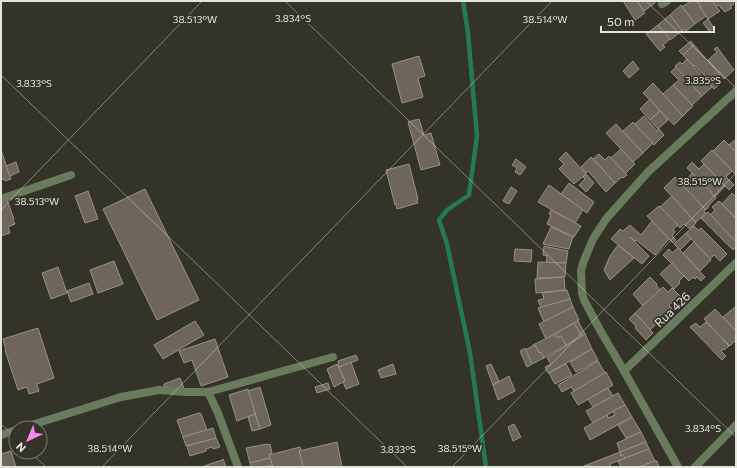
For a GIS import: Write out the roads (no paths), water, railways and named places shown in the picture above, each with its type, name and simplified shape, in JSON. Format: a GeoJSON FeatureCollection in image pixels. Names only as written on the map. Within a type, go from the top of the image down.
{"type":"FeatureCollection","features":[{"type":"Feature","properties":{"kind":"street"},"geometry":{"type":"LineString","coordinates":[[678,467],[584,300],[581,278],[583,263],[593,238],[606,219],[638,183],[678,142],[736,91]]}},
{"type":"Feature","properties":{"kind":"street"},"geometry":{"type":"LineString","coordinates":[[1,199],[71,175]]}},
{"type":"Feature","properties":{"kind":"street","name":"Rua 426"},"geometry":{"type":"LineString","coordinates":[[624,371],[736,263]]}},
{"type":"Feature","properties":{"kind":"street"},"geometry":{"type":"LineString","coordinates":[[48,420],[121,397],[159,390],[208,392],[333,357]]}},
{"type":"Feature","properties":{"kind":"street"},"geometry":{"type":"LineString","coordinates":[[208,392],[218,413],[238,467]]}},
{"type":"Feature","properties":{"kind":"street"},"geometry":{"type":"LineString","coordinates":[[695,467],[736,425]]}},
{"type":"Feature","properties":{"kind":"waterway"},"geometry":{"type":"LineString","coordinates":[[463,1],[468,33],[477,136],[469,195],[447,210],[439,220],[447,244],[470,353],[486,467]]}}]}
